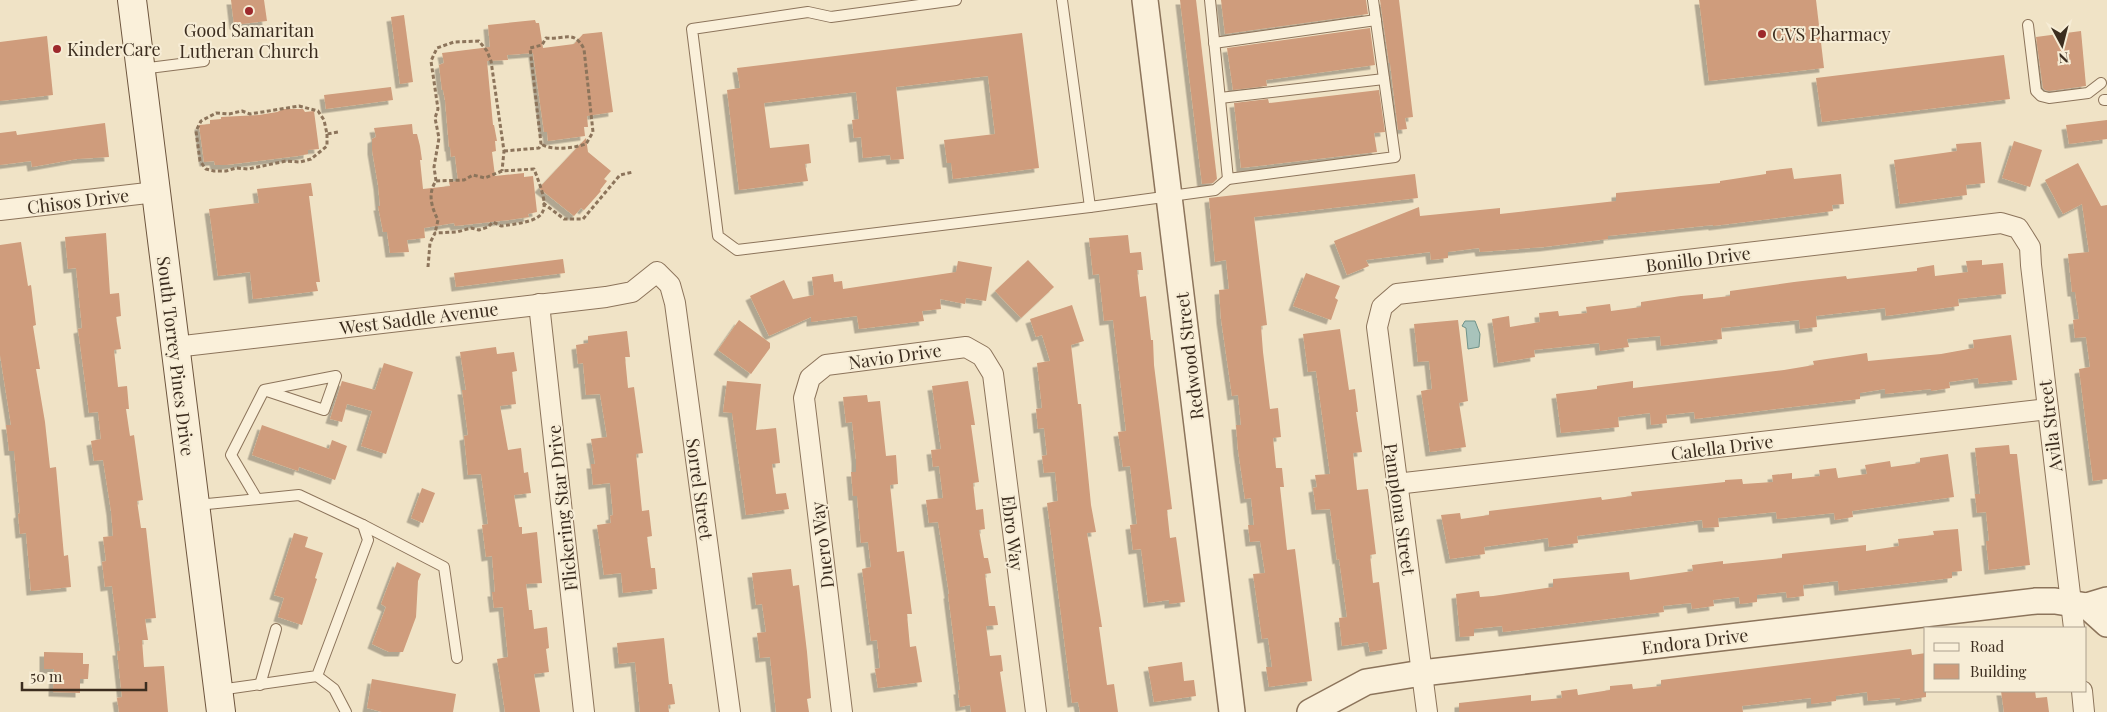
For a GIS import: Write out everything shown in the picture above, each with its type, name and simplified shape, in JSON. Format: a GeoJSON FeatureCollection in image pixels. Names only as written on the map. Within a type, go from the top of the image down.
{"type":"FeatureCollection","features":[{"type":"Feature","properties":{"kind":"main road","name":"South Torrey Pines Drive"},"geometry":{"type":"LineString","coordinates":[[132,0],[220,701]]}},
{"type":"Feature","properties":{"kind":"street","name":"Redwood Street"},"geometry":{"type":"LineString","coordinates":[[1145,0],[1232,712]]}},
{"type":"Feature","properties":{"kind":"street","name":"Chisos Drive"},"geometry":{"type":"LineString","coordinates":[[0,210],[156,192]]}},
{"type":"Feature","properties":{"kind":"street","name":"Bonillo Drive"},"geometry":{"type":"LineString","coordinates":[[1382,307],[1398,294],[2001,223],[2018,228]]}},
{"type":"Feature","properties":{"kind":"street","name":"Avila Street"},"geometry":{"type":"LineString","coordinates":[[2018,228],[2030,247],[2048,409],[2089,603],[2075,627]]}},
{"type":"Feature","properties":{"kind":"street","name":"West Saddle Avenue"},"geometry":{"type":"LineString","coordinates":[[175,347],[606,297],[632,292],[657,272]]}},
{"type":"Feature","properties":{"kind":"street","name":"Sorrel Street"},"geometry":{"type":"LineString","coordinates":[[657,272],[670,285],[675,303],[730,712]]}},
{"type":"Feature","properties":{"kind":"street","name":"Flickering Star Drive"},"geometry":{"type":"LineString","coordinates":[[539,304],[584,712]]}},
{"type":"Feature","properties":{"kind":"street","name":"Pamplona Street"},"geometry":{"type":"LineString","coordinates":[[1382,307],[1377,327],[1427,712]]}},
{"type":"Feature","properties":{"kind":"street","name":"Navio Drive"},"geometry":{"type":"LineString","coordinates":[[810,378],[826,365],[956,348],[966,347],[982,356]]}},
{"type":"Feature","properties":{"kind":"street","name":"Ebro Way"},"geometry":{"type":"LineString","coordinates":[[982,356],[993,374],[1036,712]]}},
{"type":"Feature","properties":{"kind":"street","name":"Duero Way"},"geometry":{"type":"LineString","coordinates":[[810,378],[804,398],[842,712]]}},
{"type":"Feature","properties":{"kind":"street","name":"Calella Drive"},"geometry":{"type":"LineString","coordinates":[[1396,484],[2048,409]]}},
{"type":"Feature","properties":{"kind":"street","name":"Endora Drive"},"geometry":{"type":"LineString","coordinates":[[1310,712],[1366,682],[1422,673],[2036,601],[2089,603]]}},
{"type":"Feature","properties":{"kind":"street"},"geometry":{"type":"LineString","coordinates":[[2089,603],[2107,624]]}},
{"type":"Feature","properties":{"kind":"street"},"geometry":{"type":"LineString","coordinates":[[2082,692],[2084,712]]}},
{"type":"Feature","properties":{"kind":"lane"},"geometry":{"type":"LineString","coordinates":[[870,0],[872,11]]}},
{"type":"Feature","properties":{"kind":"lane"},"geometry":{"type":"LineString","coordinates":[[956,0],[896,4],[872,11],[831,17],[808,12],[692,29],[718,236],[737,250],[1215,190],[1228,179],[1395,158],[1373,0]]}},
{"type":"Feature","properties":{"kind":"lane"},"geometry":{"type":"LineString","coordinates":[[1062,0],[1090,207]]}},
{"type":"Feature","properties":{"kind":"lane"},"geometry":{"type":"LineString","coordinates":[[1210,0],[1228,179]]}},
{"type":"Feature","properties":{"kind":"lane"},"geometry":{"type":"LineString","coordinates":[[1214,43],[1376,20]]}},
{"type":"Feature","properties":{"kind":"lane"},"geometry":{"type":"LineString","coordinates":[[2028,25],[2036,91],[2041,96],[2049,98],[2088,93],[2101,83]]}},
{"type":"Feature","properties":{"kind":"lane"},"geometry":{"type":"LineString","coordinates":[[140,70],[204,61]]}},
{"type":"Feature","properties":{"kind":"lane"},"geometry":{"type":"LineString","coordinates":[[1220,98],[1384,79]]}},
{"type":"Feature","properties":{"kind":"lane"},"geometry":{"type":"LineString","coordinates":[[336,376],[324,410],[264,390],[273,388],[336,376]]}},
{"type":"Feature","properties":{"kind":"lane"},"geometry":{"type":"LineString","coordinates":[[257,499],[231,455],[264,390]]}},
{"type":"Feature","properties":{"kind":"lane"},"geometry":{"type":"LineString","coordinates":[[195,505],[299,495],[363,525],[444,567],[457,658]]}},
{"type":"Feature","properties":{"kind":"lane"},"geometry":{"type":"LineString","coordinates":[[317,676],[368,540],[363,525]]}},
{"type":"Feature","properties":{"kind":"lane"},"geometry":{"type":"LineString","coordinates":[[260,684],[276,629]]}},
{"type":"Feature","properties":{"kind":"lane"},"geometry":{"type":"LineString","coordinates":[[220,701],[260,684],[317,676],[334,689],[346,712]]}},
{"type":"Feature","properties":{"kind":"path"},"geometry":{"type":"LineString","coordinates":[[504,151],[539,148],[541,144],[530,48],[542,45],[546,38],[573,36],[579,39],[584,49],[593,132],[586,144],[580,146],[550,147],[541,144]]}},
{"type":"Feature","properties":{"kind":"path"},"geometry":{"type":"LineString","coordinates":[[428,267],[430,243],[438,220],[431,203],[433,185],[436,181],[434,167],[439,138],[435,118],[438,109],[431,61],[433,54],[443,45],[454,42],[479,41],[487,51],[491,61],[504,151],[502,171]]}},
{"type":"Feature","properties":{"kind":"path"},"geometry":{"type":"LineString","coordinates":[[299,106],[318,111],[326,125],[327,134],[327,146],[311,159],[300,162],[286,161],[281,164],[248,169],[236,168],[226,171],[214,171],[206,169],[200,161],[196,131],[201,121],[216,113],[242,112],[250,114],[299,106]]}},
{"type":"Feature","properties":{"kind":"path"},"geometry":{"type":"LineString","coordinates":[[327,134],[338,132]]}},
{"type":"Feature","properties":{"kind":"path"},"geometry":{"type":"LineString","coordinates":[[435,233],[457,232],[471,228],[478,230],[488,227],[491,222],[501,226],[530,223],[544,213],[540,185],[534,169],[502,171],[486,178],[473,175],[464,180],[436,181]]}},
{"type":"Feature","properties":{"kind":"path"},"geometry":{"type":"LineString","coordinates":[[543,203],[564,219],[583,219],[620,175],[633,172]]}},
{"type":"Feature","properties":{"kind":"water"},"geometry":{"type":"Polygon","coordinates":[[[1465,321],[1475,321],[1480,334],[1479,347],[1468,349],[1466,328],[1462,326],[1465,321]]]}},
{"type":"Feature","properties":{"kind":"building","name":"Good Samaritan Lutheran Church"},"geometry":{"type":"Polygon","coordinates":[[[231,0],[264,0],[267,21],[234,25],[231,0]]]}},
{"type":"Feature","properties":{"kind":"building"},"geometry":{"type":"Polygon","coordinates":[[[1180,0],[1196,0],[1217,179],[1213,183],[1202,184],[1180,0]]]}},
{"type":"Feature","properties":{"kind":"building"},"geometry":{"type":"Polygon","coordinates":[[[1221,0],[1366,0],[1368,14],[1225,34],[1221,0]]]}},
{"type":"Feature","properties":{"kind":"building"},"geometry":{"type":"Polygon","coordinates":[[[1380,0],[1399,0],[1413,117],[1405,118],[1407,129],[1398,130],[1380,0]]]}},
{"type":"Feature","properties":{"kind":"building","name":"CVS Pharmacy"},"geometry":{"type":"Polygon","coordinates":[[[1699,0],[1816,0],[1824,68],[1709,81],[1699,0]]]}},
{"type":"Feature","properties":{"kind":"building"},"geometry":{"type":"Polygon","coordinates":[[[404,15],[413,82],[400,84],[391,17],[404,15]]]}},
{"type":"Feature","properties":{"kind":"building"},"geometry":{"type":"Polygon","coordinates":[[[535,20],[536,23],[539,23],[543,48],[574,44],[583,34],[602,32],[613,112],[587,116],[588,127],[584,127],[585,136],[548,141],[547,132],[544,132],[533,53],[507,55],[508,60],[487,61],[493,125],[497,141],[495,141],[496,151],[492,152],[495,176],[524,173],[524,177],[533,176],[537,212],[528,214],[529,217],[509,220],[455,226],[454,223],[424,228],[425,238],[407,240],[409,252],[390,253],[387,232],[383,232],[378,206],[380,206],[378,185],[372,150],[372,139],[376,137],[374,128],[412,124],[413,134],[417,134],[420,146],[423,189],[450,186],[449,182],[458,181],[455,156],[451,157],[449,147],[445,100],[439,65],[444,63],[442,53],[490,47],[488,25],[535,20]]]}},
{"type":"Feature","properties":{"kind":"building"},"geometry":{"type":"Polygon","coordinates":[[[1370,28],[1375,65],[1266,80],[1267,86],[1233,90],[1227,48],[1370,28]]]}},
{"type":"Feature","properties":{"kind":"building"},"geometry":{"type":"Polygon","coordinates":[[[2081,31],[2086,86],[2045,90],[2043,88],[2036,37],[2081,31]]]}},
{"type":"Feature","properties":{"kind":"building"},"geometry":{"type":"Polygon","coordinates":[[[1022,33],[1039,168],[953,179],[951,163],[947,163],[944,140],[995,134],[988,76],[896,87],[904,159],[891,160],[890,155],[863,158],[861,137],[854,138],[852,120],[859,119],[856,92],[764,103],[770,148],[809,144],[811,163],[805,164],[808,181],[739,190],[727,90],[740,88],[737,68],[1022,33]]]}},
{"type":"Feature","properties":{"kind":"building"},"geometry":{"type":"Polygon","coordinates":[[[47,36],[53,95],[0,101],[0,42],[47,36]]]}},
{"type":"Feature","properties":{"kind":"building"},"geometry":{"type":"Polygon","coordinates":[[[2004,55],[2010,99],[1822,122],[1816,78],[2004,55]]]}},
{"type":"Feature","properties":{"kind":"building"},"geometry":{"type":"Polygon","coordinates":[[[391,87],[393,100],[326,109],[324,95],[391,87]]]}},
{"type":"Feature","properties":{"kind":"building"},"geometry":{"type":"Polygon","coordinates":[[[1379,90],[1385,132],[1374,133],[1377,152],[1241,168],[1234,103],[1268,99],[1269,103],[1379,90]]]}},
{"type":"Feature","properties":{"kind":"building"},"geometry":{"type":"Polygon","coordinates":[[[284,109],[303,109],[305,112],[314,111],[319,149],[308,150],[308,154],[298,156],[226,165],[215,165],[214,161],[204,162],[199,125],[210,124],[210,120],[221,119],[221,117],[259,115],[284,109]]]}},
{"type":"Feature","properties":{"kind":"building"},"geometry":{"type":"Polygon","coordinates":[[[2107,120],[2107,139],[2069,144],[2066,125],[2107,120]]]}},
{"type":"Feature","properties":{"kind":"building"},"geometry":{"type":"Polygon","coordinates":[[[105,123],[109,157],[77,159],[32,167],[31,161],[0,165],[0,133],[16,131],[17,135],[105,123]]]}},
{"type":"Feature","properties":{"kind":"building"},"geometry":{"type":"Polygon","coordinates":[[[586,138],[588,152],[611,171],[604,179],[607,181],[601,191],[584,210],[581,208],[574,216],[539,188],[586,138]]]}},
{"type":"Feature","properties":{"kind":"building"},"geometry":{"type":"Polygon","coordinates":[[[2014,141],[2042,150],[2030,187],[2002,178],[2014,141]]]}},
{"type":"Feature","properties":{"kind":"building"},"geometry":{"type":"Polygon","coordinates":[[[1981,142],[1985,183],[1966,185],[1967,195],[1900,204],[1894,160],[1957,151],[1956,144],[1981,142]]]}},
{"type":"Feature","properties":{"kind":"building"},"geometry":{"type":"Polygon","coordinates":[[[2078,163],[2101,206],[2107,205],[2107,479],[2093,481],[2079,369],[2090,367],[2086,337],[2075,338],[2073,320],[2079,319],[2075,292],[2072,292],[2068,254],[2089,252],[2082,204],[2063,214],[2045,180],[2078,163]]]}},
{"type":"Feature","properties":{"kind":"building"},"geometry":{"type":"Polygon","coordinates":[[[1792,168],[1794,179],[1841,174],[1844,204],[1832,205],[1833,211],[1713,226],[1608,236],[1608,239],[1544,247],[1480,252],[1479,248],[1448,252],[1448,258],[1431,260],[1430,252],[1366,260],[1369,266],[1347,275],[1334,241],[1419,207],[1420,216],[1500,208],[1500,214],[1616,201],[1616,193],[1720,183],[1720,181],[1766,174],[1766,171],[1792,168]]]}},
{"type":"Feature","properties":{"kind":"building"},"geometry":{"type":"Polygon","coordinates":[[[1415,174],[1418,198],[1254,217],[1267,325],[1261,326],[1263,352],[1270,409],[1278,408],[1281,437],[1273,438],[1276,468],[1282,468],[1284,487],[1280,487],[1287,550],[1295,549],[1312,681],[1269,687],[1266,667],[1272,667],[1268,638],[1262,639],[1253,574],[1265,573],[1260,541],[1250,542],[1248,525],[1254,525],[1251,498],[1245,499],[1238,450],[1236,425],[1241,425],[1238,395],[1232,396],[1221,319],[1219,290],[1229,289],[1226,260],[1215,262],[1209,198],[1415,174]]]}},
{"type":"Feature","properties":{"kind":"building"},"geometry":{"type":"Polygon","coordinates":[[[311,183],[313,196],[309,196],[320,282],[316,282],[318,291],[253,299],[250,272],[218,276],[209,209],[259,203],[257,189],[311,183]]]}},
{"type":"Feature","properties":{"kind":"building"},"geometry":{"type":"Polygon","coordinates":[[[106,233],[110,294],[119,293],[121,316],[116,317],[121,349],[114,350],[118,387],[127,386],[129,409],[126,409],[130,436],[134,435],[143,500],[137,501],[141,528],[146,528],[156,618],[145,619],[148,640],[142,640],[144,667],[164,666],[168,712],[119,712],[117,698],[122,697],[117,651],[120,651],[112,586],[105,587],[102,562],[106,561],[103,537],[113,536],[111,511],[103,460],[94,461],[91,441],[101,439],[98,412],[89,413],[78,329],[82,328],[76,268],[68,269],[65,237],[106,233]]]}},
{"type":"Feature","properties":{"kind":"building"},"geometry":{"type":"Polygon","coordinates":[[[1128,235],[1130,253],[1141,252],[1143,270],[1137,270],[1140,297],[1146,296],[1151,340],[1153,340],[1154,365],[1172,509],[1167,510],[1170,538],[1176,537],[1185,602],[1169,604],[1169,600],[1148,603],[1141,549],[1133,550],[1130,525],[1137,524],[1130,466],[1123,467],[1118,432],[1126,431],[1113,320],[1104,321],[1099,274],[1093,275],[1089,238],[1128,235]]]}},
{"type":"Feature","properties":{"kind":"building"},"geometry":{"type":"Polygon","coordinates":[[[21,242],[28,286],[31,285],[36,325],[33,326],[40,369],[36,369],[50,468],[56,467],[64,556],[68,555],[71,587],[31,591],[26,533],[20,534],[18,514],[20,513],[14,451],[9,451],[6,425],[11,425],[0,355],[0,245],[21,242]]]}},
{"type":"Feature","properties":{"kind":"building"},"geometry":{"type":"Polygon","coordinates":[[[563,259],[565,273],[456,287],[454,273],[563,259]]]}},
{"type":"Feature","properties":{"kind":"building"},"geometry":{"type":"Polygon","coordinates":[[[1028,260],[1054,287],[1021,318],[995,291],[1028,260]]]}},
{"type":"Feature","properties":{"kind":"building"},"geometry":{"type":"Polygon","coordinates":[[[1982,260],[1982,265],[2003,263],[2006,294],[1958,299],[1959,306],[1886,316],[1885,308],[1816,316],[1817,327],[1800,329],[1799,320],[1721,328],[1722,339],[1661,346],[1660,336],[1627,339],[1629,347],[1600,351],[1599,343],[1534,350],[1535,357],[1498,363],[1492,319],[1509,316],[1510,327],[1540,322],[1539,313],[1558,311],[1559,316],[1587,313],[1586,307],[1610,304],[1611,311],[1641,307],[1641,302],[1681,296],[1703,294],[1703,299],[1730,296],[1730,291],[1846,276],[1847,279],[1917,271],[1917,268],[1934,265],[1935,276],[1968,272],[1966,261],[1982,260]]]}},
{"type":"Feature","properties":{"kind":"building"},"geometry":{"type":"Polygon","coordinates":[[[958,261],[992,267],[986,301],[966,298],[965,304],[940,299],[941,309],[922,311],[924,321],[859,329],[857,316],[811,322],[811,317],[769,336],[750,296],[784,280],[793,299],[814,295],[812,277],[833,274],[834,282],[842,281],[843,289],[956,272],[958,261]]]}},
{"type":"Feature","properties":{"kind":"building"},"geometry":{"type":"Polygon","coordinates":[[[1306,273],[1340,286],[1335,298],[1338,300],[1331,320],[1293,306],[1306,273]]]}},
{"type":"Feature","properties":{"kind":"building"},"geometry":{"type":"Polygon","coordinates":[[[1072,305],[1084,341],[1071,345],[1078,404],[1081,404],[1091,505],[1096,532],[1087,533],[1102,627],[1099,627],[1107,685],[1114,684],[1118,712],[1080,712],[1078,702],[1072,703],[1047,503],[1058,501],[1055,472],[1044,473],[1042,456],[1047,455],[1044,428],[1038,429],[1036,409],[1042,408],[1037,363],[1050,361],[1042,335],[1036,337],[1030,319],[1072,305]]]}},
{"type":"Feature","properties":{"kind":"building"},"geometry":{"type":"Polygon","coordinates":[[[739,320],[770,343],[770,348],[751,374],[718,350],[739,320]]]}},
{"type":"Feature","properties":{"kind":"building"},"geometry":{"type":"Polygon","coordinates":[[[1458,320],[1468,401],[1459,403],[1466,447],[1430,452],[1421,391],[1432,389],[1429,361],[1418,362],[1414,324],[1458,320]]]}},
{"type":"Feature","properties":{"kind":"building"},"geometry":{"type":"Polygon","coordinates":[[[1340,329],[1349,390],[1355,389],[1358,412],[1356,412],[1362,452],[1353,453],[1357,490],[1368,489],[1376,554],[1370,555],[1373,583],[1379,582],[1387,649],[1370,652],[1368,642],[1342,646],[1339,618],[1347,617],[1330,509],[1316,510],[1313,488],[1317,487],[1315,475],[1330,474],[1316,371],[1308,372],[1303,334],[1340,329]]]}},
{"type":"Feature","properties":{"kind":"building"},"geometry":{"type":"Polygon","coordinates":[[[627,331],[630,357],[625,357],[628,388],[634,387],[643,453],[636,454],[642,511],[649,510],[652,536],[647,537],[651,568],[655,568],[657,589],[623,593],[621,573],[604,575],[597,525],[611,523],[610,516],[613,515],[610,483],[593,485],[591,464],[595,464],[591,439],[607,437],[600,394],[586,395],[583,363],[578,364],[576,345],[588,343],[588,336],[627,331]]]}},
{"type":"Feature","properties":{"kind":"building"},"geometry":{"type":"Polygon","coordinates":[[[2011,335],[2017,380],[1979,384],[1978,378],[1949,382],[1950,388],[1931,391],[1931,389],[1885,394],[1885,389],[1860,393],[1860,399],[1695,419],[1694,412],[1666,415],[1667,423],[1651,425],[1650,413],[1618,417],[1619,427],[1561,433],[1556,394],[1597,389],[1597,386],[1633,381],[1633,388],[1784,370],[1814,365],[1813,361],[1867,353],[1868,361],[1941,354],[1974,348],[1973,340],[2011,335]]]}},
{"type":"Feature","properties":{"kind":"building"},"geometry":{"type":"Polygon","coordinates":[[[496,347],[497,354],[514,352],[517,371],[512,372],[516,404],[500,406],[508,450],[521,448],[524,473],[528,472],[531,493],[514,495],[519,527],[522,527],[522,534],[537,532],[542,583],[526,584],[529,610],[532,610],[534,629],[547,627],[549,648],[546,649],[549,672],[534,674],[540,712],[505,712],[497,659],[508,657],[503,607],[494,608],[492,592],[495,592],[492,556],[486,557],[482,525],[488,524],[481,474],[468,475],[464,436],[468,435],[462,390],[466,390],[460,352],[496,347]]]}},
{"type":"Feature","properties":{"kind":"building"},"geometry":{"type":"Polygon","coordinates":[[[384,363],[413,372],[386,454],[361,446],[372,411],[347,404],[342,422],[330,419],[342,381],[375,390],[384,363]]]}},
{"type":"Feature","properties":{"kind":"building"},"geometry":{"type":"Polygon","coordinates":[[[727,381],[761,384],[756,430],[776,428],[780,463],[772,464],[776,494],[786,493],[789,509],[746,515],[732,413],[723,412],[727,381]]]}},
{"type":"Feature","properties":{"kind":"building"},"geometry":{"type":"Polygon","coordinates":[[[968,381],[975,425],[971,425],[979,482],[973,483],[976,510],[983,509],[985,529],[979,530],[984,558],[988,558],[991,573],[985,574],[989,606],[995,606],[998,625],[986,626],[990,656],[1001,655],[1003,671],[1000,672],[1006,712],[971,712],[970,705],[960,707],[958,690],[960,690],[949,594],[938,522],[929,523],[926,500],[943,498],[939,466],[933,467],[931,450],[941,449],[932,386],[968,381]]]}},
{"type":"Feature","properties":{"kind":"building"},"geometry":{"type":"Polygon","coordinates":[[[867,395],[868,402],[880,401],[886,456],[896,455],[898,484],[890,485],[897,552],[904,551],[912,614],[907,614],[910,647],[916,646],[922,682],[878,688],[875,669],[880,668],[877,640],[871,641],[862,569],[871,567],[868,542],[861,543],[857,496],[853,496],[851,472],[856,472],[852,422],[846,423],[843,397],[867,395]]]}},
{"type":"Feature","properties":{"kind":"building"},"geometry":{"type":"Polygon","coordinates":[[[262,425],[329,449],[332,440],[347,446],[335,480],[299,467],[298,471],[252,455],[262,425]]]}},
{"type":"Feature","properties":{"kind":"building"},"geometry":{"type":"Polygon","coordinates":[[[2009,445],[2010,454],[2017,454],[2030,565],[1989,570],[1986,512],[1977,513],[1975,494],[1980,494],[1975,448],[2009,445]]]}},
{"type":"Feature","properties":{"kind":"building"},"geometry":{"type":"Polygon","coordinates":[[[1948,454],[1954,497],[1852,511],[1853,517],[1835,520],[1834,513],[1777,519],[1776,512],[1718,518],[1719,527],[1703,528],[1702,520],[1577,536],[1578,543],[1549,547],[1548,538],[1484,547],[1485,554],[1450,559],[1441,515],[1460,513],[1461,519],[1489,515],[1489,511],[1601,497],[1602,500],[1632,496],[1631,492],[1725,482],[1725,480],[1742,479],[1743,484],[1773,482],[1772,475],[1792,473],[1792,479],[1820,476],[1819,470],[1836,468],[1838,478],[1867,474],[1865,465],[1890,461],[1891,467],[1920,463],[1920,458],[1948,454]]]}},
{"type":"Feature","properties":{"kind":"building"},"geometry":{"type":"Polygon","coordinates":[[[422,488],[435,493],[423,523],[411,518],[422,488]]]}},
{"type":"Feature","properties":{"kind":"building"},"geometry":{"type":"Polygon","coordinates":[[[1958,529],[1962,571],[1952,572],[1952,578],[1839,591],[1838,581],[1803,585],[1804,596],[1787,598],[1786,592],[1757,595],[1757,602],[1740,604],[1739,597],[1713,600],[1714,606],[1692,609],[1691,603],[1663,606],[1664,612],[1503,632],[1502,626],[1474,629],[1474,636],[1460,637],[1456,594],[1479,591],[1480,597],[1493,596],[1553,587],[1553,579],[1629,572],[1630,580],[1693,571],[1692,565],[1723,561],[1723,564],[1782,558],[1782,554],[1866,545],[1866,551],[1899,546],[1898,539],[1934,535],[1933,531],[1958,529]]]}},
{"type":"Feature","properties":{"kind":"building"},"geometry":{"type":"Polygon","coordinates":[[[294,533],[308,537],[305,547],[323,553],[315,578],[317,579],[302,625],[278,617],[284,598],[274,595],[294,533]]]}},
{"type":"Feature","properties":{"kind":"building"},"geometry":{"type":"Polygon","coordinates":[[[397,562],[421,574],[418,581],[416,617],[403,652],[389,652],[372,644],[386,607],[381,604],[397,562]]]}},
{"type":"Feature","properties":{"kind":"building"},"geometry":{"type":"Polygon","coordinates":[[[791,569],[793,586],[799,585],[811,698],[807,699],[809,712],[776,712],[770,657],[760,658],[757,633],[766,632],[762,604],[756,605],[752,573],[791,569]]]}},
{"type":"Feature","properties":{"kind":"building"},"geometry":{"type":"Polygon","coordinates":[[[664,638],[669,684],[672,684],[675,704],[668,705],[669,712],[640,712],[635,662],[619,664],[617,643],[664,638]]]}},
{"type":"Feature","properties":{"kind":"building"},"geometry":{"type":"Polygon","coordinates":[[[1911,649],[1912,655],[1924,653],[1924,692],[1926,692],[1926,697],[1900,701],[1900,698],[1868,701],[1867,692],[1836,696],[1836,701],[1811,704],[1811,698],[1742,706],[1743,712],[1459,712],[1459,703],[1531,695],[1531,701],[1562,698],[1561,691],[1577,689],[1578,695],[1610,690],[1610,686],[1632,684],[1633,689],[1661,686],[1661,680],[1911,649]]]}},
{"type":"Feature","properties":{"kind":"building"},"geometry":{"type":"Polygon","coordinates":[[[44,652],[83,653],[83,664],[89,664],[88,679],[80,679],[80,693],[53,692],[54,669],[44,669],[44,652]]]}},
{"type":"Feature","properties":{"kind":"building"},"geometry":{"type":"Polygon","coordinates":[[[1182,662],[1184,681],[1194,680],[1196,696],[1154,702],[1148,667],[1182,662]]]}},
{"type":"Feature","properties":{"kind":"building"},"geometry":{"type":"Polygon","coordinates":[[[372,679],[456,694],[453,712],[382,712],[367,708],[372,679]]]}},
{"type":"Feature","properties":{"kind":"building"},"geometry":{"type":"Polygon","coordinates":[[[2001,692],[2035,692],[2036,698],[2047,697],[2049,712],[2004,712],[2001,692]]]}},
{"type":"Feature","properties":{"kind":"place","name":"Good Samaritan Lutheran Church"},"geometry":{"type":"Point","coordinates":[249,11]}},
{"type":"Feature","properties":{"kind":"place","name":"CVS Pharmacy"},"geometry":{"type":"Point","coordinates":[1762,34]}},
{"type":"Feature","properties":{"kind":"place","name":"KinderCare"},"geometry":{"type":"Point","coordinates":[57,49]}}]}
